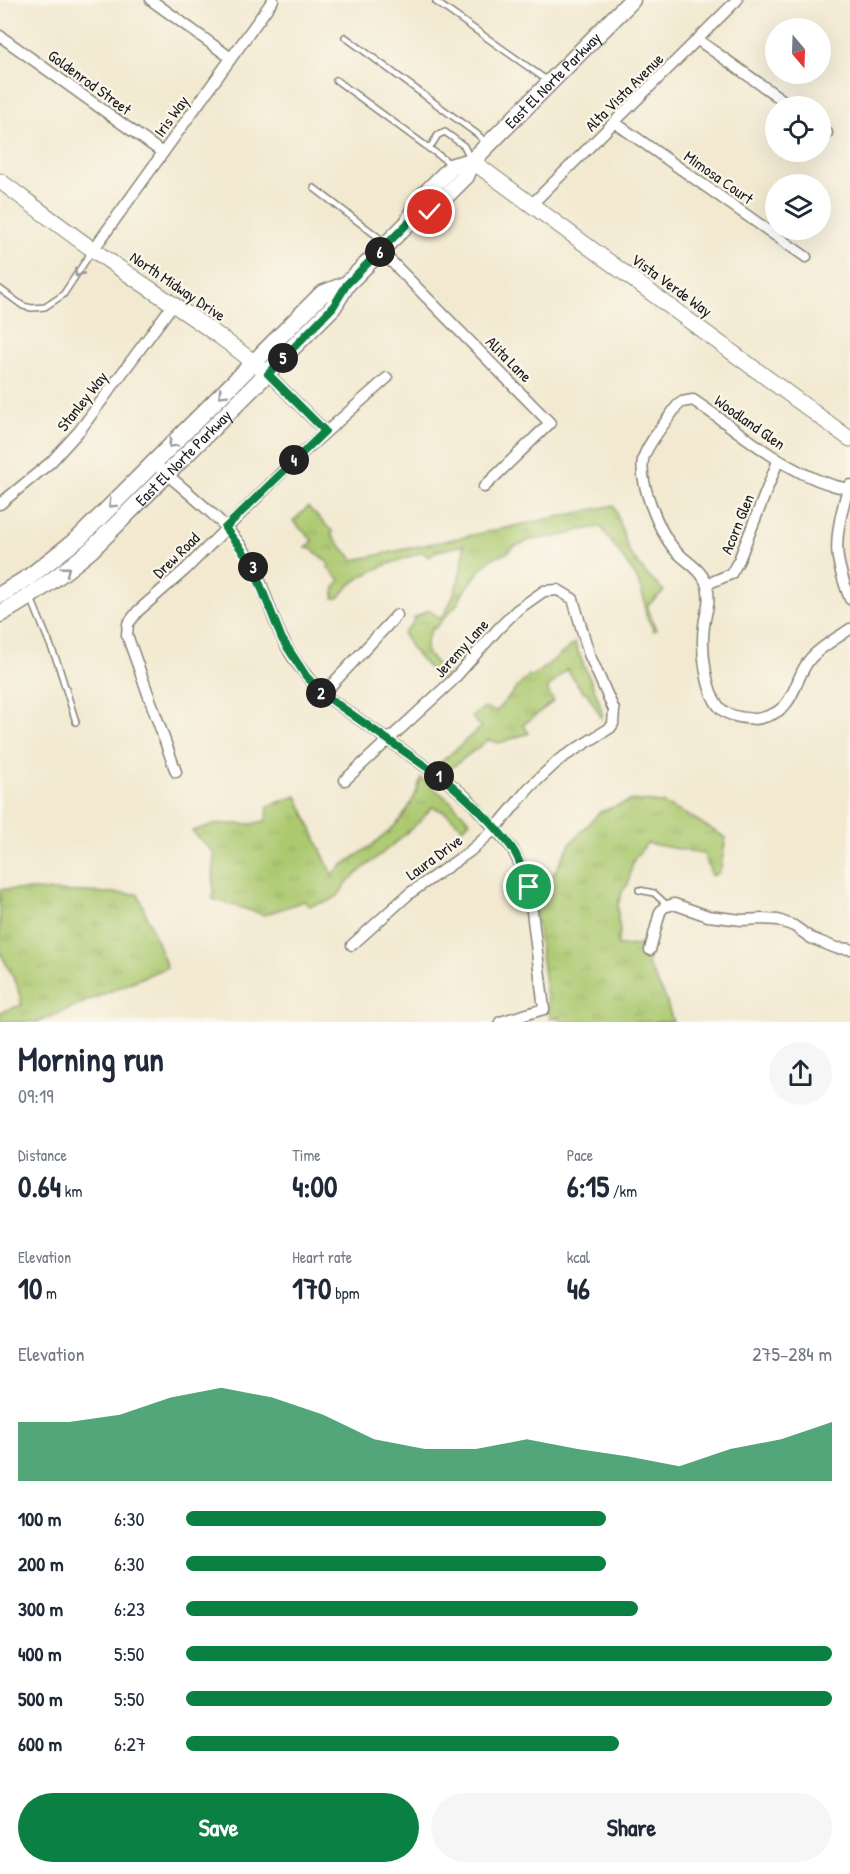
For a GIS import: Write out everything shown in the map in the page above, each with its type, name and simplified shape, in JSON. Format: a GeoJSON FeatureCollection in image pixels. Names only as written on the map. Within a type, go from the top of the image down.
{"type":"FeatureCollection","features":[{"type":"Feature","properties":{"kind":"main road","name":"East El Norte Parkway"},"geometry":{"type":"LineString","coordinates":[[408,223],[430,212],[466,176],[472,161],[488,144],[632,0]]}},
{"type":"Feature","properties":{"kind":"main road"},"geometry":{"type":"LineString","coordinates":[[453,166],[472,161]]}},
{"type":"Feature","properties":{"kind":"main road","name":"East El Norte Parkway"},"geometry":{"type":"LineString","coordinates":[[0,614],[30,596],[91,550],[333,307],[347,284],[408,223],[418,201],[453,166]]}},
{"type":"Feature","properties":{"kind":"main road","name":"East El Norte Parkway"},"geometry":{"type":"LineString","coordinates":[[0,595],[29,577],[72,543],[322,294],[347,284]]}},
{"type":"Feature","properties":{"kind":"street"},"geometry":{"type":"LineString","coordinates":[[151,0],[231,58]]}},
{"type":"Feature","properties":{"kind":"street","name":"Iris Way"},"geometry":{"type":"LineString","coordinates":[[93,250],[273,0]]}},
{"type":"Feature","properties":{"kind":"street","name":"Alta Vista Avenue"},"geometry":{"type":"LineString","coordinates":[[531,205],[738,0]]}},
{"type":"Feature","properties":{"kind":"street","name":"Goldenrod Street"},"geometry":{"type":"LineString","coordinates":[[0,36],[163,153]]}},
{"type":"Feature","properties":{"kind":"street"},"geometry":{"type":"LineString","coordinates":[[698,39],[776,96]]}},
{"type":"Feature","properties":{"kind":"street","name":"Mimosa Court"},"geometry":{"type":"LineString","coordinates":[[614,122],[806,257]]}},
{"type":"Feature","properties":{"kind":"street","name":"Vista Verde Way"},"geometry":{"type":"LineString","coordinates":[[472,161],[850,439]]}},
{"type":"Feature","properties":{"kind":"street","name":"North Midway Drive"},"geometry":{"type":"LineString","coordinates":[[0,181],[93,250],[174,303],[254,362],[325,431]]}},
{"type":"Feature","properties":{"kind":"street","name":"Alita Lane"},"geometry":{"type":"LineString","coordinates":[[384,248],[550,423],[484,487]]}},
{"type":"Feature","properties":{"kind":"street","name":"Stanley Way"},"geometry":{"type":"LineString","coordinates":[[0,504],[51,462],[80,430],[174,303]]}},
{"type":"Feature","properties":{"kind":"street","name":"Drew Road"},"geometry":{"type":"LineString","coordinates":[[176,772],[127,635],[128,624],[138,611],[186,569],[325,431],[387,378]]}},
{"type":"Feature","properties":{"kind":"street","name":"Woodland Glen"},"geometry":{"type":"LineString","coordinates":[[706,584],[704,577],[674,549],[659,524],[644,481],[643,459],[677,406],[682,402],[693,400],[778,461],[832,486],[849,487]]}},
{"type":"Feature","properties":{"kind":"street","name":"Acorn Glen"},"geometry":{"type":"LineString","coordinates":[[706,584],[731,574],[739,560],[778,461]]}},
{"type":"Feature","properties":{"kind":"street"},"geometry":{"type":"LineString","coordinates":[[154,463],[225,528],[251,562],[282,639],[306,676],[323,694],[449,783],[468,800],[512,848],[529,887],[544,1009],[500,1022]]}},
{"type":"Feature","properties":{"kind":"street"},"geometry":{"type":"LineString","coordinates":[[849,487],[837,531],[837,557],[850,599]]}},
{"type":"Feature","properties":{"kind":"street"},"geometry":{"type":"LineString","coordinates":[[706,584],[710,601],[704,625],[703,651],[709,687],[720,708],[731,715],[758,719],[778,713],[794,693],[811,657],[850,629]]}},
{"type":"Feature","properties":{"kind":"street","name":"Jeremy Lane"},"geometry":{"type":"LineString","coordinates":[[345,780],[452,681],[517,610],[544,591],[558,590],[573,599],[589,654],[614,710],[613,724]]}},
{"type":"Feature","properties":{"kind":"street"},"geometry":{"type":"LineString","coordinates":[[323,694],[397,615]]}},
{"type":"Feature","properties":{"kind":"street","name":"Laura Drive"},"geometry":{"type":"LineString","coordinates":[[352,945],[410,893],[469,852],[495,829],[529,788],[560,759],[613,724]]}},
{"type":"Feature","properties":{"kind":"street"},"geometry":{"type":"LineString","coordinates":[[650,950],[660,912],[674,904],[708,916],[742,920],[778,920],[794,926],[811,938],[836,948],[850,949]]}},
{"type":"Feature","properties":{"kind":"lane"},"geometry":{"type":"LineString","coordinates":[[436,2],[549,82]]}},
{"type":"Feature","properties":{"kind":"lane"},"geometry":{"type":"LineString","coordinates":[[345,37],[488,144]]}},
{"type":"Feature","properties":{"kind":"lane"},"geometry":{"type":"LineString","coordinates":[[336,80],[453,166]]}},
{"type":"Feature","properties":{"kind":"lane"},"geometry":{"type":"LineString","coordinates":[[429,149],[438,135],[445,132],[465,146],[472,161]]}},
{"type":"Feature","properties":{"kind":"lane"},"geometry":{"type":"LineString","coordinates":[[314,188],[375,234],[384,248]]}},
{"type":"Feature","properties":{"kind":"lane"},"geometry":{"type":"LineString","coordinates":[[0,289],[23,306],[32,308],[45,306],[63,295],[93,250]]}},
{"type":"Feature","properties":{"kind":"lane"},"geometry":{"type":"LineString","coordinates":[[30,596],[58,664],[76,722]]}},
{"type":"Feature","properties":{"kind":"lane"},"geometry":{"type":"LineString","coordinates":[[639,890],[654,893],[668,906]]}},
{"type":"Feature","properties":{"kind":"green space"},"geometry":{"type":"Polygon","coordinates":[[[614,505],[629,552],[647,575],[664,591],[647,606],[656,630],[654,631],[646,615],[645,602],[637,578],[601,527],[531,540],[492,558],[462,594],[458,603],[435,628],[433,627],[426,648],[431,658],[447,674],[440,681],[411,648],[403,633],[413,623],[414,618],[429,610],[440,619],[445,612],[457,584],[464,545],[437,551],[429,557],[422,552],[388,564],[365,574],[346,589],[339,598],[333,598],[340,580],[328,568],[329,564],[312,549],[306,548],[313,541],[293,521],[308,507],[333,532],[331,535],[354,560],[614,505]]]}},
{"type":"Feature","properties":{"kind":"green space"},"geometry":{"type":"Polygon","coordinates":[[[575,643],[600,703],[602,719],[587,693],[582,691],[567,669],[548,688],[554,701],[523,725],[529,733],[499,743],[488,740],[447,771],[438,765],[481,727],[472,717],[483,708],[496,711],[529,675],[532,677],[575,643]]]}},
{"type":"Feature","properties":{"kind":"green space"},"geometry":{"type":"Polygon","coordinates":[[[421,778],[450,801],[470,821],[463,828],[445,812],[432,807],[420,821],[348,881],[338,896],[329,901],[309,906],[304,901],[264,915],[213,899],[214,853],[192,831],[216,824],[253,824],[267,820],[268,806],[297,796],[332,875],[393,827],[407,811],[421,778]]]}},
{"type":"Feature","properties":{"kind":"green space"},"geometry":{"type":"Polygon","coordinates":[[[633,800],[662,803],[726,838],[720,872],[712,876],[704,854],[647,843],[633,861],[628,884],[623,890],[618,905],[620,932],[617,946],[648,945],[648,965],[665,997],[673,1022],[560,1022],[559,1017],[550,1019],[528,874],[531,873],[540,899],[570,844],[600,812],[633,800]]]}},
{"type":"Feature","properties":{"kind":"green space"},"geometry":{"type":"Polygon","coordinates":[[[0,889],[138,894],[167,967],[38,1022],[0,1022],[0,1012],[22,1005],[17,985],[0,952],[0,889]]]}},
{"type":"Feature","properties":{"kind":"route"},"geometry":{"type":"LineString","coordinates":[[430,212],[408,223],[347,284],[333,307],[268,374],[325,431],[225,528],[251,562],[282,639],[306,676],[323,694],[449,783],[468,800],[512,848],[529,887]]}}]}
